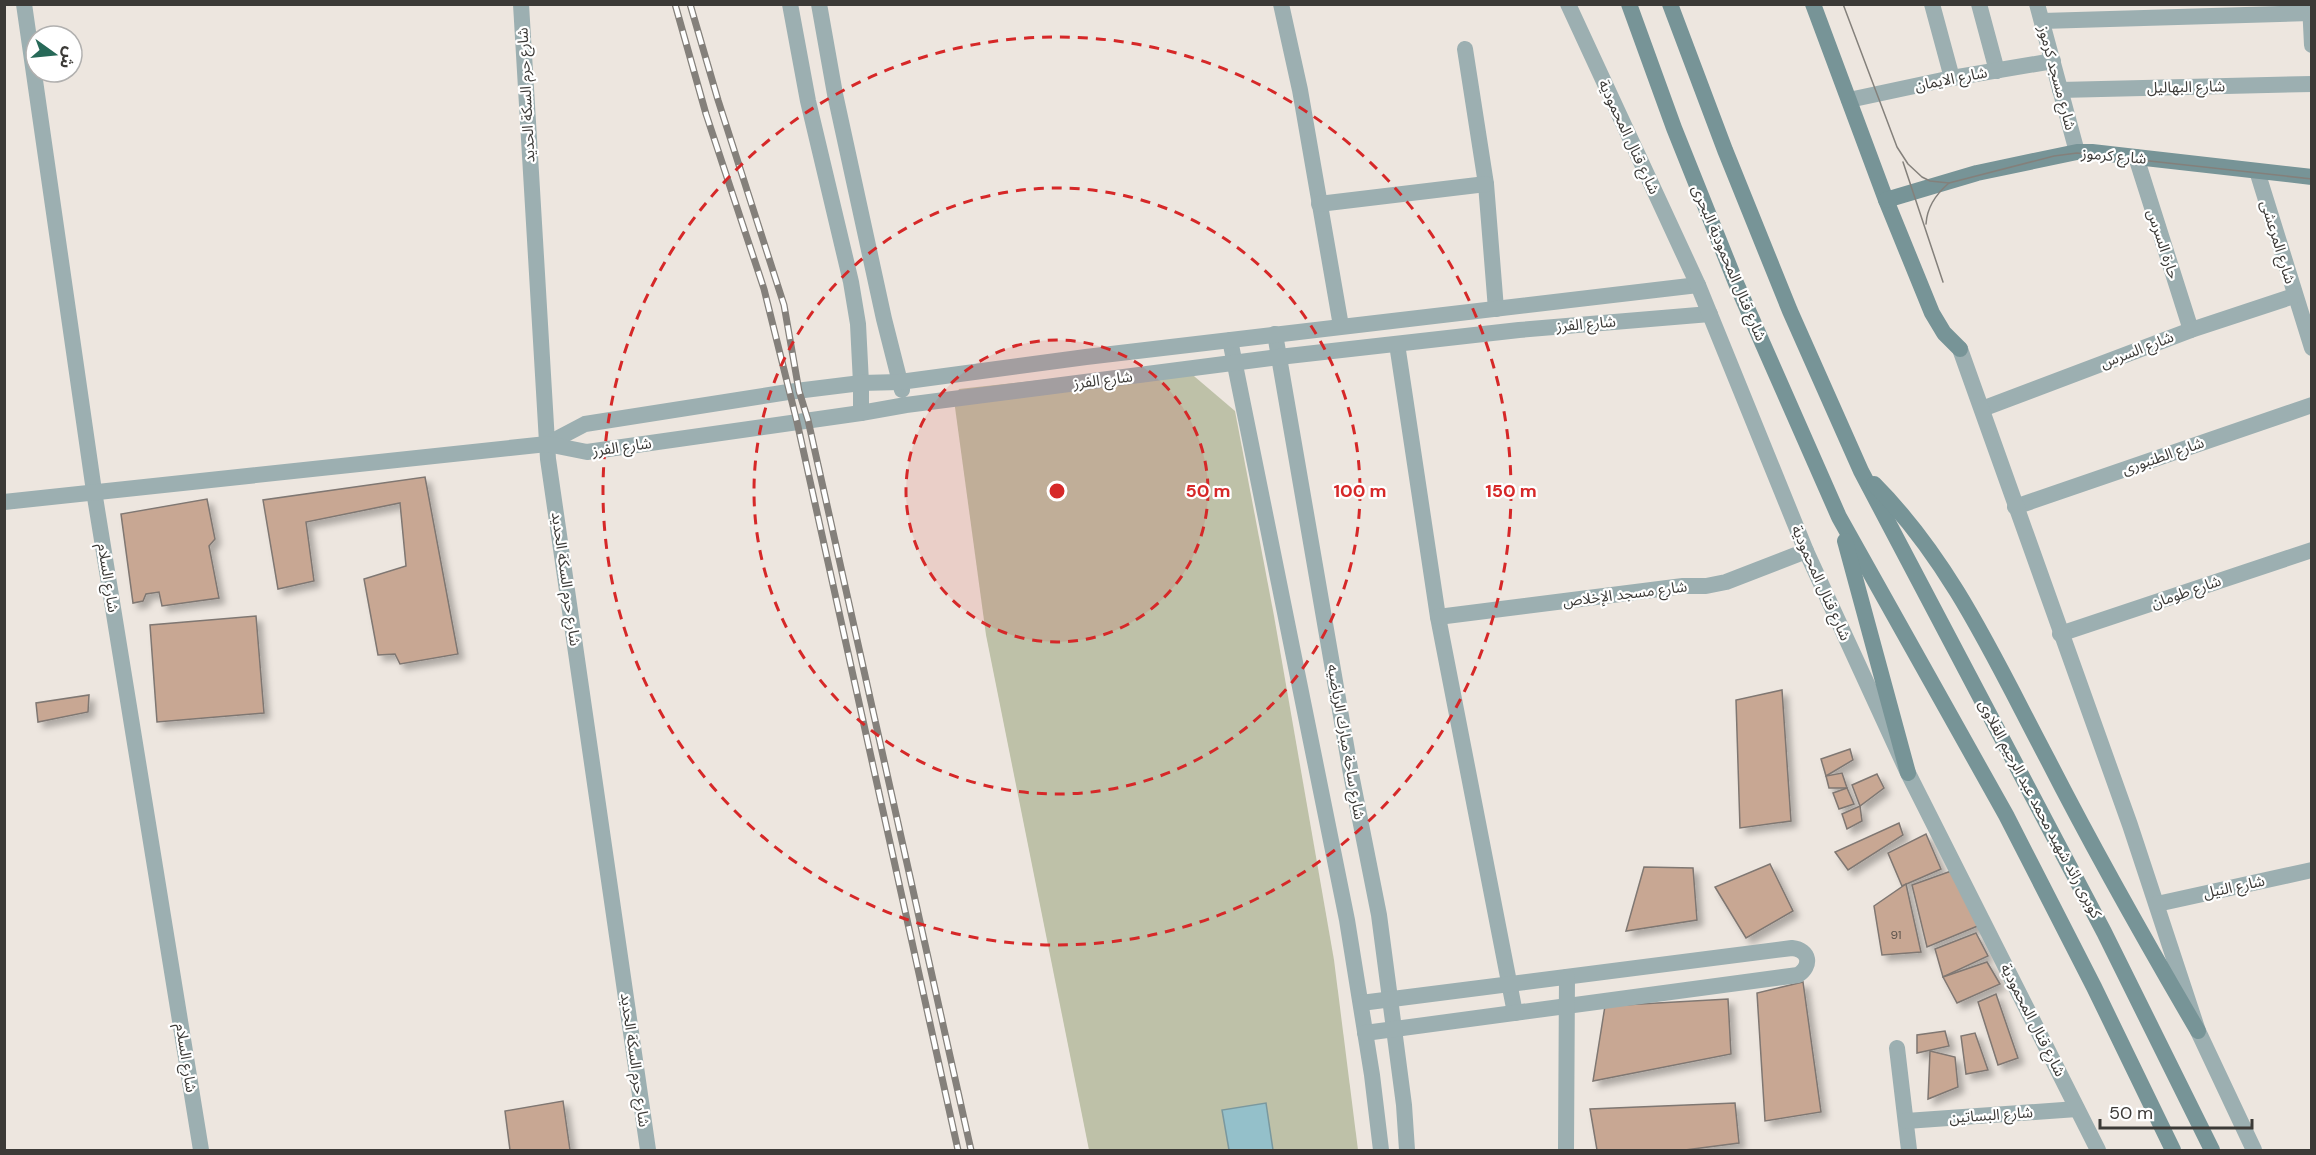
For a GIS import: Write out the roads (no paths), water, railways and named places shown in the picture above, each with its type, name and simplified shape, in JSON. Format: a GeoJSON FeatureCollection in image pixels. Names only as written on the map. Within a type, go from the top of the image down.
{"type":"FeatureCollection","features":[{"type":"Feature","properties":{"kind":"main road","name":"شارع قنال المحمودية البحرى"},"geometry":{"type":"LineString","coordinates":[[1629,4],[1674,128],[1736,283],[1839,517]]}},
{"type":"Feature","properties":{"kind":"main road"},"geometry":{"type":"LineString","coordinates":[[1670,4],[1725,150],[1790,311],[1861,471],[1916,530],[1959,595],[2083,829],[2198,1031]]}},
{"type":"Feature","properties":{"kind":"main road"},"geometry":{"type":"LineString","coordinates":[[1813,4],[1886,200],[1932,313],[1944,333],[1960,349]]}},
{"type":"Feature","properties":{"kind":"main road","name":"شارع كرموز"},"geometry":{"type":"LineString","coordinates":[[1886,200],[1977,173],[2077,152],[2312,177]]}},
{"type":"Feature","properties":{"kind":"main road","name":"كوبرى رائد شهيد محمد عبد الرحيم القلاوى"},"geometry":{"type":"LineString","coordinates":[[1861,471],[2031,791],[2212,1150]]}},
{"type":"Feature","properties":{"kind":"main road"},"geometry":{"type":"LineString","coordinates":[[1839,517],[1908,773]]}},
{"type":"Feature","properties":{"kind":"main road"},"geometry":{"type":"LineString","coordinates":[[1839,517],[2006,815],[2094,987],[2173,1150]]}},
{"type":"Feature","properties":{"kind":"street","name":"شارع السلام"},"geometry":{"type":"LineString","coordinates":[[24,4],[94,491],[201,1150]]}},
{"type":"Feature","properties":{"kind":"street","name":"شارع حرم السكة الحديد"},"geometry":{"type":"LineString","coordinates":[[521,4],[547,444],[648,1150]]}},
{"type":"Feature","properties":{"kind":"street"},"geometry":{"type":"LineString","coordinates":[[790,4],[808,101],[851,282],[858,324],[861,413]]}},
{"type":"Feature","properties":{"kind":"street"},"geometry":{"type":"LineString","coordinates":[[819,4],[835,94],[884,320],[906,405]]}},
{"type":"Feature","properties":{"kind":"street"},"geometry":{"type":"LineString","coordinates":[[1281,4],[1300,90],[1341,326]]}},
{"type":"Feature","properties":{"kind":"street","name":"شارع قنال المحمودية"},"geometry":{"type":"LineString","coordinates":[[1568,4],[1698,285],[1806,551],[1908,773],[2098,1150]]}},
{"type":"Feature","properties":{"kind":"street"},"geometry":{"type":"LineString","coordinates":[[1932,4],[1952,78]]}},
{"type":"Feature","properties":{"kind":"street"},"geometry":{"type":"LineString","coordinates":[[1979,4],[1997,70]]}},
{"type":"Feature","properties":{"kind":"street"},"geometry":{"type":"LineString","coordinates":[[2040,13],[2310,9],[2312,45]]}},
{"type":"Feature","properties":{"kind":"street","name":"شارع مسجد كرموز"},"geometry":{"type":"LineString","coordinates":[[2040,13],[2077,152]]}},
{"type":"Feature","properties":{"kind":"street"},"geometry":{"type":"LineString","coordinates":[[1465,49],[1486,184],[1496,309]]}},
{"type":"Feature","properties":{"kind":"street","name":"شارع الايمان"},"geometry":{"type":"LineString","coordinates":[[1849,100],[1952,78],[2052,61]]}},
{"type":"Feature","properties":{"kind":"street","name":"شارع البهاليل"},"geometry":{"type":"LineString","coordinates":[[2060,90],[2312,84]]}},
{"type":"Feature","properties":{"kind":"street","name":"حارة السرس"},"geometry":{"type":"LineString","coordinates":[[2136,157],[2191,330]]}},
{"type":"Feature","properties":{"kind":"street","name":"شارع المرعشى"},"geometry":{"type":"LineString","coordinates":[[2257,171],[2312,348]]}},
{"type":"Feature","properties":{"kind":"street"},"geometry":{"type":"LineString","coordinates":[[1319,204],[1486,184]]}},
{"type":"Feature","properties":{"kind":"street"},"geometry":{"type":"LineString","coordinates":[[851,282],[876,276]]}},
{"type":"Feature","properties":{"kind":"street","name":"شارع الفرز"},"geometry":{"type":"LineString","coordinates":[[547,444],[585,424],[777,394],[861,383],[900,382],[1275,334],[1698,285]]}},
{"type":"Feature","properties":{"kind":"street","name":"شارع السرس"},"geometry":{"type":"LineString","coordinates":[[1982,409],[2191,330],[2294,296]]}},
{"type":"Feature","properties":{"kind":"street"},"geometry":{"type":"LineString","coordinates":[[1515,307],[1519,330]]}},
{"type":"Feature","properties":{"kind":"street","name":"شارع الفرز"},"geometry":{"type":"LineString","coordinates":[[547,444],[587,452],[906,405],[1279,357],[1519,330],[1710,314]]}},
{"type":"Feature","properties":{"kind":"street"},"geometry":{"type":"LineString","coordinates":[[858,324],[884,320]]}},
{"type":"Feature","properties":{"kind":"street","name":"شارع ساحة مبارك الرياضيه"},"geometry":{"type":"LineString","coordinates":[[1275,334],[1351,774],[1378,915],[1404,1105],[1407,1150]]}},
{"type":"Feature","properties":{"kind":"street"},"geometry":{"type":"LineString","coordinates":[[1230,340],[1347,920],[1381,1150]]}},
{"type":"Feature","properties":{"kind":"street"},"geometry":{"type":"LineString","coordinates":[[1397,344],[1438,617],[1515,1013]]}},
{"type":"Feature","properties":{"kind":"street"},"geometry":{"type":"LineString","coordinates":[[1960,349],[2157,904],[2198,1031],[2254,1150]]}},
{"type":"Feature","properties":{"kind":"street","name":"شارع الطنبورى"},"geometry":{"type":"LineString","coordinates":[[2016,507],[2312,405]]}},
{"type":"Feature","properties":{"kind":"street"},"geometry":{"type":"LineString","coordinates":[[4,502],[547,444]]}},
{"type":"Feature","properties":{"kind":"street","name":"شارع طومان"},"geometry":{"type":"LineString","coordinates":[[2060,634],[2312,550]]}},
{"type":"Feature","properties":{"kind":"street","name":"شارع مسجد الإخلاص"},"geometry":{"type":"LineString","coordinates":[[1438,617],[1683,586],[1706,586],[1726,582],[1806,551]]}},
{"type":"Feature","properties":{"kind":"street","name":"شارع النيل"},"geometry":{"type":"LineString","coordinates":[[2157,904],[2312,870]]}},
{"type":"Feature","properties":{"kind":"street"},"geometry":{"type":"LineString","coordinates":[[1360,1003],[1792,948],[1800,949],[1806,955],[1808,963],[1805,971],[1798,975],[1365,1033]]}},
{"type":"Feature","properties":{"kind":"street"},"geometry":{"type":"LineString","coordinates":[[1566,1150],[1567,976]]}},
{"type":"Feature","properties":{"kind":"street"},"geometry":{"type":"LineString","coordinates":[[1896,1048],[1909,1150]]}},
{"type":"Feature","properties":{"kind":"street","name":"شارع البساتين"},"geometry":{"type":"LineString","coordinates":[[1906,1121],[2077,1109]]}},
{"type":"Feature","properties":{"kind":"water"},"geometry":{"type":"Polygon","coordinates":[[[1266,1103],[1273,1150],[1229,1150],[1222,1110],[1266,1103]]]}},
{"type":"Feature","properties":{"kind":"tram line"},"geometry":{"type":"LineString","coordinates":[[1843,4],[1897,147],[1908,164],[1930,181],[1949,183],[2054,156],[2077,153],[2312,179]]}},
{"type":"Feature","properties":{"kind":"tram line"},"geometry":{"type":"LineString","coordinates":[[1903,162],[1943,282]]}},
{"type":"Feature","properties":{"kind":"tram line"},"geometry":{"type":"LineString","coordinates":[[1926,224],[1933,201],[1949,183]]}},
{"type":"Feature","properties":{"kind":"railway"},"geometry":{"type":"LineString","coordinates":[[675,4],[706,114],[764,289],[797,422],[958,1150]]}},
{"type":"Feature","properties":{"kind":"railway"},"geometry":{"type":"LineString","coordinates":[[690,4],[718,100],[784,305],[799,391],[808,420],[971,1150]]}}]}
